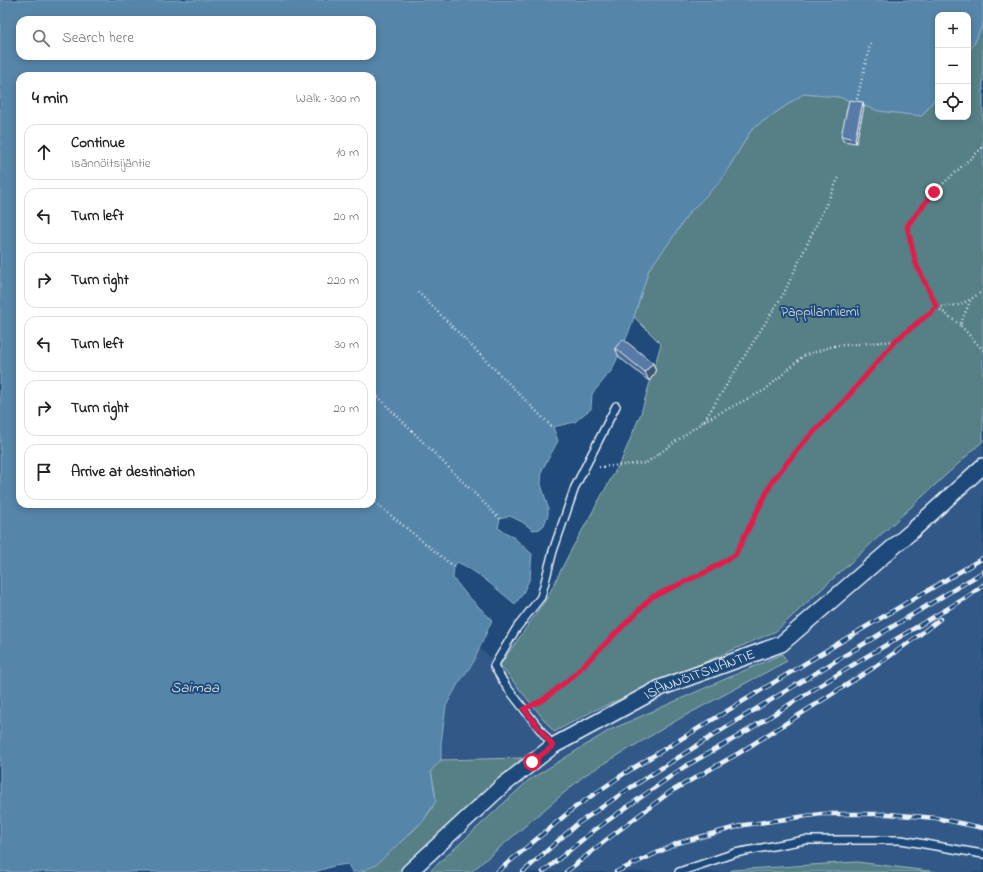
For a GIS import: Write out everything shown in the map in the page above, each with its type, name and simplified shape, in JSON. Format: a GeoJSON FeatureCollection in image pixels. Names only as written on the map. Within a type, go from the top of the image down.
{"type":"FeatureCollection","features":[{"type":"Feature","properties":{"kind":"street","name":"ISÄNNÖITSIJÄNTIE"},"geometry":{"type":"LineString","coordinates":[[409,872],[501,787],[553,746],[660,688],[781,644],[912,531],[983,466]]}},
{"type":"Feature","properties":{"kind":"lane"},"geometry":{"type":"LineString","coordinates":[[553,746],[506,686],[494,666],[516,629],[540,597],[553,551],[575,486],[616,406]]}},
{"type":"Feature","properties":{"kind":"lane"},"geometry":{"type":"LineString","coordinates":[[679,872],[735,853],[805,840],[900,840],[983,854]]}},
{"type":"Feature","properties":{"kind":"path"},"geometry":{"type":"LineString","coordinates":[[856,103],[871,41]]}},
{"type":"Feature","properties":{"kind":"path"},"geometry":{"type":"LineString","coordinates":[[983,147],[934,192],[907,226],[916,264],[937,307],[960,325],[983,350]]}},
{"type":"Feature","properties":{"kind":"path"},"geometry":{"type":"LineString","coordinates":[[704,421],[784,293],[839,177]]}},
{"type":"Feature","properties":{"kind":"path"},"geometry":{"type":"LineString","coordinates":[[524,709],[543,700],[573,676],[652,597],[706,572],[735,555],[773,480],[804,442],[845,400],[895,341],[937,307],[959,305],[983,291]]}},
{"type":"Feature","properties":{"kind":"path"},"geometry":{"type":"LineString","coordinates":[[418,292],[552,427]]}},
{"type":"Feature","properties":{"kind":"path"},"geometry":{"type":"LineString","coordinates":[[960,325],[971,299]]}},
{"type":"Feature","properties":{"kind":"path"},"geometry":{"type":"LineString","coordinates":[[584,469],[646,463],[704,421],[765,390],[803,356],[834,346],[895,341]]}},
{"type":"Feature","properties":{"kind":"path"},"geometry":{"type":"LineString","coordinates":[[376,395],[500,518]]}},
{"type":"Feature","properties":{"kind":"path"},"geometry":{"type":"LineString","coordinates":[[376,503],[454,567]]}},
{"type":"Feature","properties":{"kind":"shaded area"},"geometry":{"type":"Polygon","coordinates":[[[983,441],[983,872],[397,872],[493,787],[522,758],[441,760],[441,743],[446,706],[458,684],[473,663],[479,648],[500,665],[554,732],[593,711],[776,631],[983,441]]]}},
{"type":"Feature","properties":{"kind":"green space","name":"Pappilanniemi"},"geometry":{"type":"Polygon","coordinates":[[[983,23],[983,441],[776,631],[593,711],[554,732],[500,665],[547,598],[569,554],[622,459],[641,413],[661,344],[634,317],[649,269],[689,213],[720,182],[752,129],[803,94],[839,97],[879,111],[922,116],[935,98],[935,120],[971,120],[971,48],[983,23]]]}},
{"type":"Feature","properties":{"kind":"green space"},"geometry":{"type":"Polygon","coordinates":[[[782,654],[787,661],[679,719],[585,775],[471,872],[429,872],[529,780],[610,730],[782,654]]]}},
{"type":"Feature","properties":{"kind":"green space"},"geometry":{"type":"Polygon","coordinates":[[[522,758],[493,787],[397,872],[362,872],[403,840],[430,812],[435,802],[435,792],[431,771],[441,760],[522,758]]]}},
{"type":"Feature","properties":{"kind":"green space"},"geometry":{"type":"Polygon","coordinates":[[[857,862],[936,872],[730,872],[732,870],[857,862]]]}},
{"type":"Feature","properties":{"kind":"water","name":"Saimaa"},"geometry":{"type":"Polygon","coordinates":[[[0,0],[983,0],[983,23],[971,48],[971,12],[935,12],[935,98],[922,116],[879,111],[839,97],[803,94],[752,129],[720,182],[689,213],[649,269],[628,334],[612,370],[592,394],[591,409],[575,422],[553,427],[558,441],[542,470],[541,484],[548,507],[548,515],[544,525],[540,529],[533,530],[510,516],[500,519],[498,528],[512,536],[532,554],[530,578],[522,595],[515,604],[472,570],[457,562],[454,567],[453,578],[466,594],[492,620],[473,663],[458,684],[446,706],[441,743],[441,760],[431,771],[436,801],[424,820],[376,865],[360,872],[352,872],[348,864],[334,866],[314,872],[0,872],[0,0]]]}},
{"type":"Feature","properties":{"kind":"building"},"geometry":{"type":"Polygon","coordinates":[[[849,100],[863,102],[855,139],[841,136],[849,100]]]}},
{"type":"Feature","properties":{"kind":"building"},"geometry":{"type":"Polygon","coordinates":[[[623,339],[653,363],[645,372],[615,348],[623,339]]]}},
{"type":"Feature","properties":{"kind":"railway"},"geometry":{"type":"LineString","coordinates":[[497,872],[574,808],[625,773],[847,638],[983,558]]}},
{"type":"Feature","properties":{"kind":"railway"},"geometry":{"type":"LineString","coordinates":[[523,872],[577,824],[630,788],[728,726],[983,572]]}},
{"type":"Feature","properties":{"kind":"railway"},"geometry":{"type":"LineString","coordinates":[[965,599],[983,585]]}},
{"type":"Feature","properties":{"kind":"railway"},"geometry":{"type":"LineString","coordinates":[[543,872],[593,831],[684,767],[737,737],[864,658],[969,596]]}},
{"type":"Feature","properties":{"kind":"railway"},"geometry":{"type":"LineString","coordinates":[[566,872],[670,792],[739,753],[873,668],[940,619]]}},
{"type":"Feature","properties":{"kind":"railway"},"geometry":{"type":"LineString","coordinates":[[616,872],[678,843],[744,825],[821,814],[888,814],[936,818],[983,828]]}},
{"type":"Feature","properties":{"kind":"route"},"geometry":{"type":"LineString","coordinates":[[532,762],[553,746],[524,709],[543,700],[573,676],[652,597],[706,572],[735,555],[773,480],[804,442],[845,400],[895,341],[937,307],[916,264],[907,226],[934,192]]}}]}
